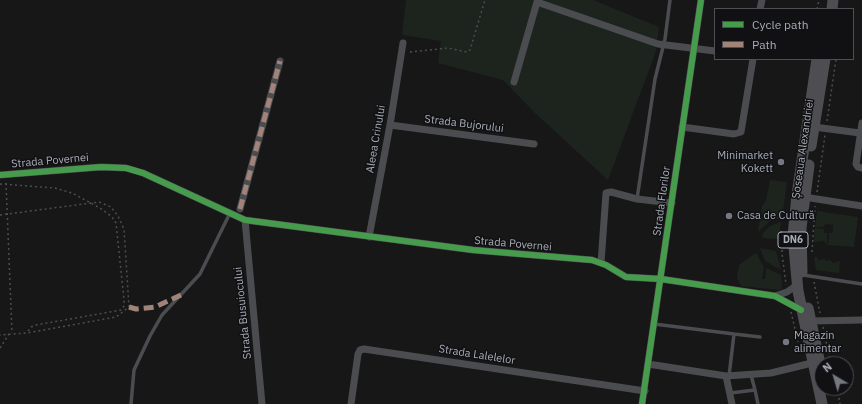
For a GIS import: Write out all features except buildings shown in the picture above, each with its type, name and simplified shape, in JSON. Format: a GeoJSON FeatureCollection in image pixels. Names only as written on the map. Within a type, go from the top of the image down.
{"type":"FeatureCollection","features":[{"type":"Feature","properties":{"kind":"highway","name":"Șoseaua Alexandriei"},"geometry":{"type":"LineString","coordinates":[[817,60],[793,223],[793,252],[801,310],[822,404]]}},
{"type":"Feature","properties":{"kind":"highway","name":"Șoseaua Alexandriei"},"geometry":{"type":"LineString","coordinates":[[820,356],[816,321],[801,241],[804,197],[825,60]]}},
{"type":"Feature","properties":{"kind":"street","name":"Strada Florilor"},"geometry":{"type":"LineString","coordinates":[[642,404],[701,0]]}},
{"type":"Feature","properties":{"kind":"street"},"geometry":{"type":"LineString","coordinates":[[514,82],[537,2],[663,45],[714,51]]}},
{"type":"Feature","properties":{"kind":"street","name":"Aleea Crinului"},"geometry":{"type":"LineString","coordinates":[[369,237],[390,125],[403,43]]}},
{"type":"Feature","properties":{"kind":"street"},"geometry":{"type":"LineString","coordinates":[[682,127],[734,134],[741,132],[754,60]]}},
{"type":"Feature","properties":{"kind":"street"},"geometry":{"type":"LineString","coordinates":[[240,209],[280,61]]}},
{"type":"Feature","properties":{"kind":"street"},"geometry":{"type":"LineString","coordinates":[[862,123],[856,164],[858,168],[862,168]]}},
{"type":"Feature","properties":{"kind":"street","name":"Strada Bujorului"},"geometry":{"type":"LineString","coordinates":[[390,125],[534,144]]}},
{"type":"Feature","properties":{"kind":"street","name":"Șoseaua Alexandriei"},"geometry":{"type":"LineString","coordinates":[[814,127],[860,132]]}},
{"type":"Feature","properties":{"kind":"street","name":"Strada Povernei"},"geometry":{"type":"LineString","coordinates":[[3,175],[101,166],[122,167],[134,170],[245,220],[505,254],[586,259],[601,263],[626,277],[661,279],[775,296]]}},
{"type":"Feature","properties":{"kind":"street"},"geometry":{"type":"LineString","coordinates":[[601,263],[604,195],[611,192],[637,199],[672,204]]}},
{"type":"Feature","properties":{"kind":"street","name":"Șoseaua Alexandriei"},"geometry":{"type":"LineString","coordinates":[[804,197],[862,206]]}},
{"type":"Feature","properties":{"kind":"street","name":"Strada Busuiocului"},"geometry":{"type":"LineString","coordinates":[[245,220],[262,404]]}},
{"type":"Feature","properties":{"kind":"street"},"geometry":{"type":"LineString","coordinates":[[775,296],[787,292],[797,286]]}},
{"type":"Feature","properties":{"kind":"street"},"geometry":{"type":"LineString","coordinates":[[775,296],[801,310]]}},
{"type":"Feature","properties":{"kind":"street"},"geometry":{"type":"LineString","coordinates":[[816,321],[862,320]]}},
{"type":"Feature","properties":{"kind":"street","name":"Strada Lalelelor"},"geometry":{"type":"LineString","coordinates":[[351,404],[358,354],[360,350],[364,349],[644,391]]}},
{"type":"Feature","properties":{"kind":"street"},"geometry":{"type":"LineString","coordinates":[[648,364],[727,376],[771,373],[812,362]]}},
{"type":"Feature","properties":{"kind":"street"},"geometry":{"type":"LineString","coordinates":[[727,376],[732,404]]}},
{"type":"Feature","properties":{"kind":"lane"},"geometry":{"type":"LineString","coordinates":[[637,199],[655,79],[663,45],[670,0]]}},
{"type":"Feature","properties":{"kind":"lane"},"geometry":{"type":"LineString","coordinates":[[238,217],[240,209]]}},
{"type":"Feature","properties":{"kind":"lane"},"geometry":{"type":"LineString","coordinates":[[131,404],[134,370],[150,336],[162,315],[200,274],[230,213]]}},
{"type":"Feature","properties":{"kind":"lane"},"geometry":{"type":"LineString","coordinates":[[808,276],[862,284]]}},
{"type":"Feature","properties":{"kind":"lane"},"geometry":{"type":"LineString","coordinates":[[654,324],[760,337]]}},
{"type":"Feature","properties":{"kind":"lane"},"geometry":{"type":"LineString","coordinates":[[727,376],[734,334]]}},
{"type":"Feature","properties":{"kind":"lane"},"geometry":{"type":"LineString","coordinates":[[751,375],[758,404]]}},
{"type":"Feature","properties":{"kind":"lane"},"geometry":{"type":"LineString","coordinates":[[730,393],[755,390]]}},
{"type":"Feature","properties":{"kind":"path"},"geometry":{"type":"LineString","coordinates":[[406,52],[448,48],[467,52],[470,50],[485,0]]}},
{"type":"Feature","properties":{"kind":"path"},"geometry":{"type":"LineString","coordinates":[[812,255],[813,224],[816,199],[836,60]]}},
{"type":"Feature","properties":{"kind":"path"},"geometry":{"type":"LineString","coordinates":[[3,175],[6,184],[12,334]]}},
{"type":"Feature","properties":{"kind":"path"},"geometry":{"type":"LineString","coordinates":[[0,184],[55,188],[72,193],[104,210],[116,223],[124,306],[121,310],[36,325],[31,327],[27,333]]}},
{"type":"Feature","properties":{"kind":"path"},"geometry":{"type":"LineString","coordinates":[[0,215],[99,202],[111,207],[118,216],[124,229],[129,307],[116,317],[27,333],[0,335]]}},
{"type":"Feature","properties":{"kind":"path"},"geometry":{"type":"LineString","coordinates":[[808,276],[816,321],[828,356]]}},
{"type":"Feature","properties":{"kind":"path"},"geometry":{"type":"LineString","coordinates":[[0,348],[9,334]]}},
{"type":"Feature","properties":{"kind":"shaded area"},"geometry":{"type":"Polygon","coordinates":[[[406,0],[593,0],[659,27],[656,51],[608,180],[535,113],[503,80],[438,63],[441,41],[402,35],[406,0]]]}},
{"type":"Feature","properties":{"kind":"shaded area"},"geometry":{"type":"Polygon","coordinates":[[[770,180],[787,182],[782,218],[770,221],[758,232],[762,206],[766,200],[770,180]]]}},
{"type":"Feature","properties":{"kind":"shaded area"},"geometry":{"type":"Polygon","coordinates":[[[817,211],[858,217],[854,247],[828,245],[829,233],[833,233],[833,225],[825,224],[824,227],[815,227],[817,211]]]}},
{"type":"Feature","properties":{"kind":"shaded area"},"geometry":{"type":"Polygon","coordinates":[[[781,222],[779,237],[777,239],[762,238],[763,233],[770,226],[781,222]]]}},
{"type":"Feature","properties":{"kind":"shaded area"},"geometry":{"type":"Polygon","coordinates":[[[815,228],[824,229],[824,233],[827,233],[827,245],[824,241],[814,242],[815,228]]]}},
{"type":"Feature","properties":{"kind":"shaded area"},"geometry":{"type":"Polygon","coordinates":[[[760,248],[776,251],[781,270],[765,261],[760,248]]]}},
{"type":"Feature","properties":{"kind":"shaded area"},"geometry":{"type":"Polygon","coordinates":[[[756,253],[764,267],[762,279],[765,279],[766,268],[781,275],[782,288],[780,290],[741,286],[737,278],[739,265],[756,253]]]}},
{"type":"Feature","properties":{"kind":"shaded area"},"geometry":{"type":"Polygon","coordinates":[[[814,257],[817,257],[818,260],[830,260],[834,263],[840,261],[839,273],[816,270],[814,257]]]}},
{"type":"Feature","properties":{"kind":"marked path"},"geometry":{"type":"LineString","coordinates":[[240,209],[280,61]]}},
{"type":"Feature","properties":{"kind":"marked path"},"geometry":{"type":"LineString","coordinates":[[129,307],[136,309],[155,307],[183,294]]}},
{"type":"Feature","properties":{"kind":"cycle path"},"geometry":{"type":"LineString","coordinates":[[642,404],[701,0]]}},
{"type":"Feature","properties":{"kind":"cycle path"},"geometry":{"type":"LineString","coordinates":[[0,175],[101,167],[126,168],[143,173],[245,220],[473,250],[592,260],[606,265],[626,277],[661,279],[775,296],[801,310]]}},
{"type":"Feature","properties":{"kind":"place","name":"Minimarket Kokett"},"geometry":{"type":"Point","coordinates":[781,162]}},
{"type":"Feature","properties":{"kind":"place","name":"Casa de Cultură"},"geometry":{"type":"Point","coordinates":[729,216]}},
{"type":"Feature","properties":{"kind":"place","name":"Magazin alimentar"},"geometry":{"type":"Point","coordinates":[786,342]}}]}
